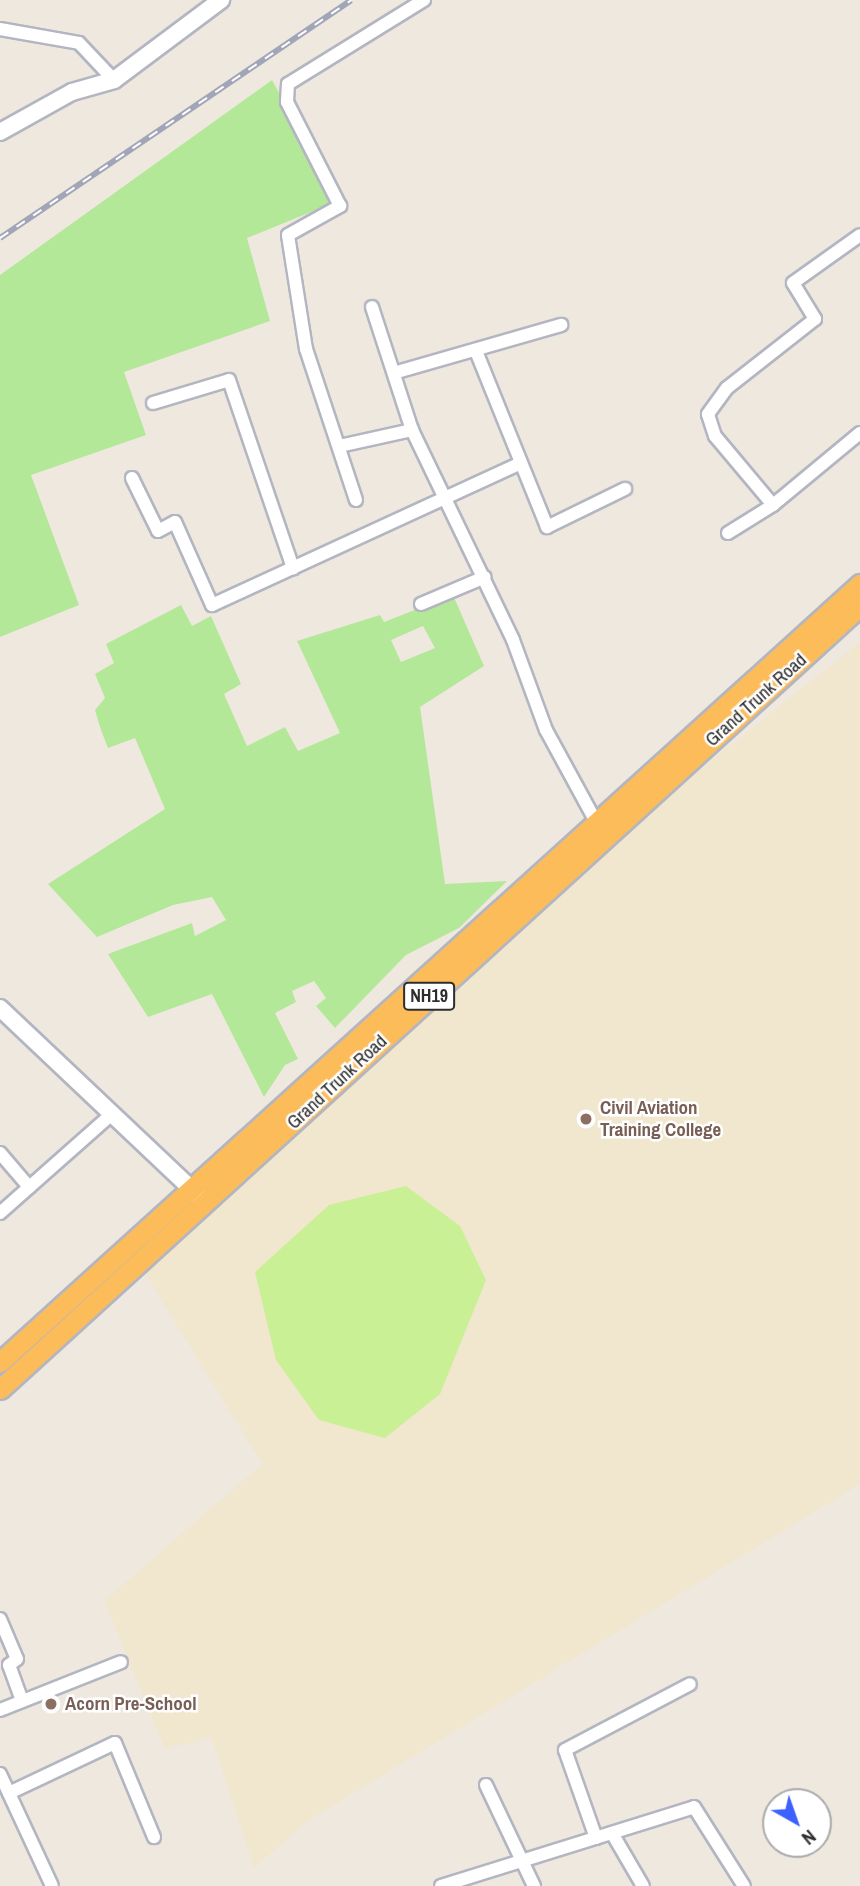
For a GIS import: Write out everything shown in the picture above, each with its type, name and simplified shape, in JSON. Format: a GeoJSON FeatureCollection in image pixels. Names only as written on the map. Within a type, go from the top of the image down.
{"type":"FeatureCollection","features":[{"type":"Feature","properties":{"kind":"highway","name":"Grand Trunk Road"},"geometry":{"type":"LineString","coordinates":[[0,1389],[595,820],[860,584]]}},
{"type":"Feature","properties":{"kind":"highway","name":"Grand Trunk Road"},"geometry":{"type":"LineString","coordinates":[[0,1362],[201,1198],[860,606]]}},
{"type":"Feature","properties":{"kind":"main road"},"geometry":{"type":"LineString","coordinates":[[0,132],[72,92],[114,80],[220,0]]}},
{"type":"Feature","properties":{"kind":"main road"},"geometry":{"type":"LineString","coordinates":[[0,1008],[201,1198]]}},
{"type":"Feature","properties":{"kind":"street"},"geometry":{"type":"LineString","coordinates":[[356,500],[306,349],[288,236],[340,206],[287,102],[288,85],[424,0]]}},
{"type":"Feature","properties":{"kind":"street"},"geometry":{"type":"LineString","coordinates":[[0,29],[79,43],[114,80]]}},
{"type":"Feature","properties":{"kind":"street"},"geometry":{"type":"LineString","coordinates":[[773,505],[715,436],[708,414],[727,388],[815,319],[793,283],[860,235]]}},
{"type":"Feature","properties":{"kind":"street"},"geometry":{"type":"LineString","coordinates":[[372,307],[397,372],[412,430],[485,577],[546,730],[595,820]]}},
{"type":"Feature","properties":{"kind":"street"},"geometry":{"type":"LineString","coordinates":[[397,372],[561,326]]}},
{"type":"Feature","properties":{"kind":"street"},"geometry":{"type":"LineString","coordinates":[[476,351],[547,527],[625,489]]}},
{"type":"Feature","properties":{"kind":"street"},"geometry":{"type":"LineString","coordinates":[[153,403],[229,380],[293,568]]}},
{"type":"Feature","properties":{"kind":"street"},"geometry":{"type":"LineString","coordinates":[[339,446],[412,430]]}},
{"type":"Feature","properties":{"kind":"street"},"geometry":{"type":"LineString","coordinates":[[728,533],[773,505],[860,433]]}},
{"type":"Feature","properties":{"kind":"street"},"geometry":{"type":"LineString","coordinates":[[132,478],[158,531],[175,522],[212,605],[520,463]]}},
{"type":"Feature","properties":{"kind":"street"},"geometry":{"type":"LineString","coordinates":[[421,604],[485,577]]}},
{"type":"Feature","properties":{"kind":"street"},"geometry":{"type":"LineString","coordinates":[[0,1213],[112,1114]]}},
{"type":"Feature","properties":{"kind":"street"},"geometry":{"type":"LineString","coordinates":[[0,1153],[29,1187]]}},
{"type":"Feature","properties":{"kind":"street"},"geometry":{"type":"LineString","coordinates":[[0,1619],[17,1659],[9,1665],[22,1700]]}},
{"type":"Feature","properties":{"kind":"street"},"geometry":{"type":"LineString","coordinates":[[0,1710],[121,1662]]}},
{"type":"Feature","properties":{"kind":"street"},"geometry":{"type":"LineString","coordinates":[[596,1838],[565,1750],[690,1684]]}},
{"type":"Feature","properties":{"kind":"street"},"geometry":{"type":"LineString","coordinates":[[9,1793],[115,1742],[154,1837]]}},
{"type":"Feature","properties":{"kind":"street"},"geometry":{"type":"LineString","coordinates":[[0,1774],[52,1886]]}},
{"type":"Feature","properties":{"kind":"street"},"geometry":{"type":"LineString","coordinates":[[486,1785],[518,1862],[534,1886]]}},
{"type":"Feature","properties":{"kind":"street"},"geometry":{"type":"LineString","coordinates":[[440,1886],[694,1807],[744,1886]]}},
{"type":"Feature","properties":{"kind":"street"},"geometry":{"type":"LineString","coordinates":[[612,1833],[643,1886]]}},
{"type":"Feature","properties":{"kind":"shaded area","name":"Civil Aviation Training College"},"geometry":{"type":"Polygon","coordinates":[[[860,642],[860,1484],[306,1822],[254,1868],[211,1737],[165,1749],[104,1601],[262,1464],[145,1273],[639,818],[860,642]]]}},
{"type":"Feature","properties":{"kind":"green space"},"geometry":{"type":"Polygon","coordinates":[[[272,80],[338,201],[247,238],[270,321],[124,372],[146,435],[31,475],[79,605],[0,637],[0,275],[272,80]]]}},
{"type":"Feature","properties":{"kind":"green space"},"geometry":{"type":"Polygon","coordinates":[[[453,595],[484,666],[420,707],[445,884],[507,881],[459,928],[406,955],[335,1028],[316,1006],[326,998],[314,981],[292,991],[296,1002],[275,1013],[298,1059],[285,1065],[264,1097],[212,994],[148,1017],[108,954],[192,923],[195,936],[226,920],[212,897],[173,905],[97,937],[48,884],[165,809],[135,738],[108,748],[95,710],[105,698],[95,674],[114,663],[106,644],[181,605],[192,626],[211,616],[241,684],[224,694],[247,746],[285,727],[298,751],[340,733],[297,641],[380,615],[384,622],[453,595]],[[423,626],[391,640],[401,662],[435,648],[423,626]]]}},
{"type":"Feature","properties":{"kind":"green space"},"geometry":{"type":"Polygon","coordinates":[[[406,1186],[460,1226],[486,1280],[440,1394],[385,1438],[319,1420],[276,1360],[255,1272],[329,1205],[406,1186]]]}},
{"type":"Feature","properties":{"kind":"railway"},"geometry":{"type":"LineString","coordinates":[[0,238],[351,0]]}},
{"type":"Feature","properties":{"kind":"place","name":"Civil Aviation Training College"},"geometry":{"type":"Point","coordinates":[586,1119]}},
{"type":"Feature","properties":{"kind":"place","name":"Acorn Pre-School"},"geometry":{"type":"Point","coordinates":[51,1704]}}]}
